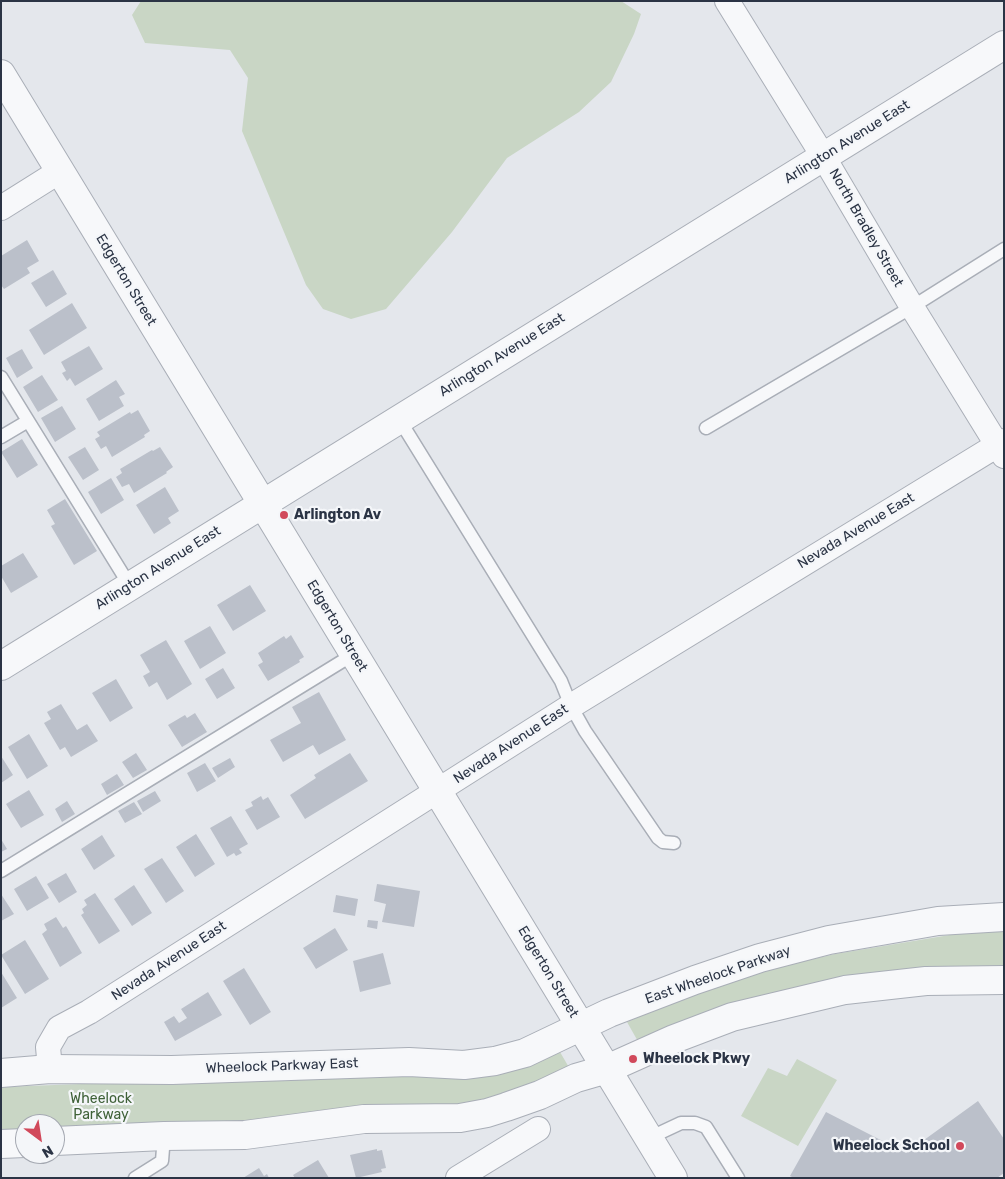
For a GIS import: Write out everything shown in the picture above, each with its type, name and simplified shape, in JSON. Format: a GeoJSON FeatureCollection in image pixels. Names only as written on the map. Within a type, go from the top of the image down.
{"type":"FeatureCollection","features":[{"type":"Feature","properties":{"kind":"street","name":"North Bradley Street"},"geometry":{"type":"LineString","coordinates":[[728,1],[823,156],[912,307],[1002,447]]}},
{"type":"Feature","properties":{"kind":"street","name":"Arlington Avenue East"},"geometry":{"type":"LineString","coordinates":[[1,666],[1004,45]]}},
{"type":"Feature","properties":{"kind":"street","name":"Edgerton Street"},"geometry":{"type":"LineString","coordinates":[[1,74],[438,790],[569,1033],[607,1069],[673,1178]]}},
{"type":"Feature","properties":{"kind":"street"},"geometry":{"type":"LineString","coordinates":[[1,208],[60,171]]}},
{"type":"Feature","properties":{"kind":"street","name":"Nevada Avenue East"},"geometry":{"type":"LineString","coordinates":[[50,1069],[48,1047],[60,1028],[89,1012],[571,706],[1002,447]]}},
{"type":"Feature","properties":{"kind":"street","name":"East Wheelock Parkway"},"geometry":{"type":"LineString","coordinates":[[569,1033],[609,1013],[695,980],[760,958],[829,940],[938,921],[1004,917]]}},
{"type":"Feature","properties":{"kind":"street"},"geometry":{"type":"LineString","coordinates":[[65,1141],[245,1135],[364,1119],[460,1118],[506,1107],[576,1078],[607,1069],[674,1039],[732,1017],[845,990],[926,981],[1004,980]]}},
{"type":"Feature","properties":{"kind":"street","name":"Wheelock Parkway East"},"geometry":{"type":"LineString","coordinates":[[1,1073],[50,1069],[172,1070],[409,1062],[464,1065],[525,1053],[569,1033]]}},
{"type":"Feature","properties":{"kind":"street"},"geometry":{"type":"LineString","coordinates":[[458,1178],[538,1129]]}},
{"type":"Feature","properties":{"kind":"street"},"geometry":{"type":"LineString","coordinates":[[1,1144],[15,1143]]}},
{"type":"Feature","properties":{"kind":"lane"},"geometry":{"type":"LineString","coordinates":[[706,428],[912,307],[1004,249]]}},
{"type":"Feature","properties":{"kind":"lane"},"geometry":{"type":"LineString","coordinates":[[1,377],[130,586]]}},
{"type":"Feature","properties":{"kind":"lane"},"geometry":{"type":"LineString","coordinates":[[399,419],[561,681],[571,706],[585,732],[650,829],[663,842],[674,844]]}},
{"type":"Feature","properties":{"kind":"lane"},"geometry":{"type":"LineString","coordinates":[[1,437],[28,421]]}},
{"type":"Feature","properties":{"kind":"lane"},"geometry":{"type":"LineString","coordinates":[[1,871],[354,654]]}},
{"type":"Feature","properties":{"kind":"lane"},"geometry":{"type":"LineString","coordinates":[[649,1138],[681,1123],[695,1123],[706,1127],[738,1178]]}},
{"type":"Feature","properties":{"kind":"lane"},"geometry":{"type":"LineString","coordinates":[[135,1178],[162,1161],[164,1136]]}},
{"type":"Feature","properties":{"kind":"green space"},"geometry":{"type":"Polygon","coordinates":[[[141,1],[621,1],[641,14],[634,34],[611,82],[579,112],[507,158],[452,232],[386,309],[351,319],[323,309],[306,285],[242,131],[248,78],[230,50],[145,43],[132,15],[141,1]]]}},
{"type":"Feature","properties":{"kind":"green space"},"geometry":{"type":"Polygon","coordinates":[[[1004,926],[1004,974],[972,974],[640,1045],[627,1022],[703,989],[757,972],[835,954],[1004,926]]]}},
{"type":"Feature","properties":{"kind":"green space","name":"Wheelock Parkway"},"geometry":{"type":"Polygon","coordinates":[[[560,1052],[574,1076],[508,1103],[283,1119],[65,1131],[65,1114],[15,1114],[15,1135],[1,1136],[1,1087],[510,1068],[560,1052]]]}},
{"type":"Feature","properties":{"kind":"green space"},"geometry":{"type":"Polygon","coordinates":[[[797,1059],[837,1080],[798,1146],[741,1116],[768,1068],[787,1076],[797,1059]]]}},
{"type":"Feature","properties":{"kind":"building"},"geometry":{"type":"Polygon","coordinates":[[[27,240],[39,261],[27,268],[30,273],[4,289],[1,285],[1,256],[27,240]]]}},
{"type":"Feature","properties":{"kind":"building"},"geometry":{"type":"Polygon","coordinates":[[[53,270],[67,294],[46,307],[31,283],[53,270]]]}},
{"type":"Feature","properties":{"kind":"building"},"geometry":{"type":"Polygon","coordinates":[[[72,303],[87,328],[44,355],[29,330],[72,303]]]}},
{"type":"Feature","properties":{"kind":"building"},"geometry":{"type":"Polygon","coordinates":[[[89,346],[103,369],[75,386],[70,378],[67,381],[62,373],[66,371],[61,362],[89,346]]]}},
{"type":"Feature","properties":{"kind":"building"},"geometry":{"type":"Polygon","coordinates":[[[22,349],[33,368],[17,378],[6,358],[22,349]]]}},
{"type":"Feature","properties":{"kind":"building"},"geometry":{"type":"Polygon","coordinates":[[[42,375],[58,400],[38,412],[23,387],[42,375]]]}},
{"type":"Feature","properties":{"kind":"building"},"geometry":{"type":"Polygon","coordinates":[[[116,380],[125,394],[119,397],[124,406],[99,421],[86,399],[116,380]]]}},
{"type":"Feature","properties":{"kind":"building"},"geometry":{"type":"Polygon","coordinates":[[[62,406],[76,429],[55,442],[41,418],[62,406]]]}},
{"type":"Feature","properties":{"kind":"building"},"geometry":{"type":"Polygon","coordinates":[[[138,410],[150,431],[144,435],[145,437],[112,457],[106,446],[101,449],[95,439],[100,436],[97,432],[130,412],[131,414],[138,410]]]}},
{"type":"Feature","properties":{"kind":"building"},"geometry":{"type":"Polygon","coordinates":[[[22,439],[38,465],[17,478],[1,452],[22,439]]]}},
{"type":"Feature","properties":{"kind":"building"},"geometry":{"type":"Polygon","coordinates":[[[85,447],[99,470],[83,480],[68,457],[85,447]]]}},
{"type":"Feature","properties":{"kind":"building"},"geometry":{"type":"Polygon","coordinates":[[[160,447],[173,467],[167,473],[134,493],[129,484],[122,487],[116,477],[122,473],[120,469],[160,447]]]}},
{"type":"Feature","properties":{"kind":"building"},"geometry":{"type":"Polygon","coordinates":[[[111,478],[124,500],[101,514],[88,492],[111,478]]]}},
{"type":"Feature","properties":{"kind":"building"},"geometry":{"type":"Polygon","coordinates":[[[165,487],[179,511],[168,518],[171,523],[154,534],[136,505],[165,487]]]}},
{"type":"Feature","properties":{"kind":"building"},"geometry":{"type":"Polygon","coordinates":[[[65,499],[97,551],[74,565],[51,526],[55,524],[47,510],[65,499]]]}},
{"type":"Feature","properties":{"kind":"building"},"geometry":{"type":"Polygon","coordinates":[[[23,553],[38,577],[11,593],[1,576],[1,566],[23,553]]]}},
{"type":"Feature","properties":{"kind":"building"},"geometry":{"type":"Polygon","coordinates":[[[250,585],[266,611],[233,631],[217,605],[250,585]]]}},
{"type":"Feature","properties":{"kind":"building"},"geometry":{"type":"Polygon","coordinates":[[[210,626],[226,653],[200,669],[184,641],[210,626]]]}},
{"type":"Feature","properties":{"kind":"building"},"geometry":{"type":"Polygon","coordinates":[[[291,635],[304,657],[299,660],[300,662],[268,681],[258,665],[263,662],[258,653],[284,636],[286,639],[291,635]]]}},
{"type":"Feature","properties":{"kind":"building"},"geometry":{"type":"Polygon","coordinates":[[[166,640],[192,684],[167,700],[157,682],[149,687],[143,676],[150,672],[140,655],[166,640]]]}},
{"type":"Feature","properties":{"kind":"building"},"geometry":{"type":"Polygon","coordinates":[[[223,668],[235,688],[217,699],[205,679],[223,668]]]}},
{"type":"Feature","properties":{"kind":"building"},"geometry":{"type":"Polygon","coordinates":[[[116,679],[133,708],[110,722],[92,693],[116,679]]]}},
{"type":"Feature","properties":{"kind":"building"},"geometry":{"type":"Polygon","coordinates":[[[319,692],[346,740],[319,755],[313,745],[283,762],[270,740],[301,723],[292,707],[319,692]]]}},
{"type":"Feature","properties":{"kind":"building"},"geometry":{"type":"Polygon","coordinates":[[[61,704],[77,730],[87,724],[98,741],[71,757],[65,747],[60,750],[44,723],[51,719],[47,712],[61,704]]]}},
{"type":"Feature","properties":{"kind":"building"},"geometry":{"type":"Polygon","coordinates":[[[195,713],[207,732],[182,747],[168,725],[185,715],[187,718],[195,713]]]}},
{"type":"Feature","properties":{"kind":"building"},"geometry":{"type":"Polygon","coordinates":[[[29,734],[48,766],[27,779],[8,747],[29,734]]]}},
{"type":"Feature","properties":{"kind":"building"},"geometry":{"type":"Polygon","coordinates":[[[136,753],[147,770],[133,778],[122,762],[136,753]]]}},
{"type":"Feature","properties":{"kind":"building"},"geometry":{"type":"Polygon","coordinates":[[[350,753],[368,781],[305,819],[290,795],[316,778],[314,775],[350,753]]]}},
{"type":"Feature","properties":{"kind":"building"},"geometry":{"type":"Polygon","coordinates":[[[1,756],[13,775],[1,783],[1,756]]]}},
{"type":"Feature","properties":{"kind":"building"},"geometry":{"type":"Polygon","coordinates":[[[230,758],[235,767],[218,778],[212,768],[230,758]]]}},
{"type":"Feature","properties":{"kind":"building"},"geometry":{"type":"Polygon","coordinates":[[[205,763],[216,781],[197,792],[187,773],[205,763]]]}},
{"type":"Feature","properties":{"kind":"building"},"geometry":{"type":"Polygon","coordinates":[[[117,774],[124,785],[107,795],[101,784],[117,774]]]}},
{"type":"Feature","properties":{"kind":"building"},"geometry":{"type":"Polygon","coordinates":[[[29,790],[44,815],[21,828],[6,804],[29,790]]]}},
{"type":"Feature","properties":{"kind":"building"},"geometry":{"type":"Polygon","coordinates":[[[155,791],[161,801],[143,812],[137,801],[155,791]]]}},
{"type":"Feature","properties":{"kind":"building"},"geometry":{"type":"Polygon","coordinates":[[[261,796],[263,800],[268,797],[280,817],[257,830],[245,810],[253,806],[251,802],[261,796]]]}},
{"type":"Feature","properties":{"kind":"building"},"geometry":{"type":"Polygon","coordinates":[[[67,801],[75,814],[62,822],[55,809],[67,801]]]}},
{"type":"Feature","properties":{"kind":"building"},"geometry":{"type":"Polygon","coordinates":[[[134,802],[142,814],[125,823],[118,811],[134,802]]]}},
{"type":"Feature","properties":{"kind":"building"},"geometry":{"type":"Polygon","coordinates":[[[231,816],[248,844],[239,849],[242,853],[236,856],[234,853],[227,857],[210,828],[231,816]]]}},
{"type":"Feature","properties":{"kind":"building"},"geometry":{"type":"Polygon","coordinates":[[[196,834],[215,864],[195,877],[176,847],[196,834]]]}},
{"type":"Feature","properties":{"kind":"building"},"geometry":{"type":"Polygon","coordinates":[[[102,835],[115,856],[94,870],[81,849],[102,835]]]}},
{"type":"Feature","properties":{"kind":"building"},"geometry":{"type":"Polygon","coordinates":[[[1,839],[7,849],[1,852],[1,839]]]}},
{"type":"Feature","properties":{"kind":"building"},"geometry":{"type":"Polygon","coordinates":[[[162,858],[184,891],[166,903],[144,869],[162,858]]]}},
{"type":"Feature","properties":{"kind":"building"},"geometry":{"type":"Polygon","coordinates":[[[66,873],[77,892],[59,903],[47,884],[66,873]]]}},
{"type":"Feature","properties":{"kind":"building"},"geometry":{"type":"Polygon","coordinates":[[[36,876],[49,898],[27,911],[14,889],[36,876]]]}},
{"type":"Feature","properties":{"kind":"building"},"geometry":{"type":"Polygon","coordinates":[[[377,884],[420,891],[414,927],[382,922],[386,904],[374,901],[377,884]]]}},
{"type":"Feature","properties":{"kind":"building"},"geometry":{"type":"Polygon","coordinates":[[[134,885],[152,913],[132,926],[114,899],[134,885]]]}},
{"type":"Feature","properties":{"kind":"building"},"geometry":{"type":"Polygon","coordinates":[[[95,893],[120,931],[99,944],[81,915],[84,913],[82,909],[87,905],[84,900],[95,893]]]}},
{"type":"Feature","properties":{"kind":"building"},"geometry":{"type":"Polygon","coordinates":[[[1,894],[14,914],[1,921],[1,894]]]}},
{"type":"Feature","properties":{"kind":"building"},"geometry":{"type":"Polygon","coordinates":[[[336,895],[358,899],[355,916],[333,912],[336,895]]]}},
{"type":"Feature","properties":{"kind":"building"},"geometry":{"type":"Polygon","coordinates":[[[56,917],[63,928],[66,926],[82,953],[60,967],[42,934],[47,930],[44,924],[56,917]]]}},
{"type":"Feature","properties":{"kind":"building"},"geometry":{"type":"Polygon","coordinates":[[[368,920],[378,921],[377,929],[367,927],[368,920]]]}},
{"type":"Feature","properties":{"kind":"building"},"geometry":{"type":"Polygon","coordinates":[[[335,928],[348,950],[316,969],[303,948],[335,928]]]}},
{"type":"Feature","properties":{"kind":"building"},"geometry":{"type":"Polygon","coordinates":[[[25,940],[49,979],[25,994],[1,955],[25,940]]]}},
{"type":"Feature","properties":{"kind":"building"},"geometry":{"type":"Polygon","coordinates":[[[383,953],[391,984],[360,992],[353,961],[383,953]]]}},
{"type":"Feature","properties":{"kind":"building"},"geometry":{"type":"Polygon","coordinates":[[[244,968],[271,1012],[250,1025],[223,981],[244,968]]]}},
{"type":"Feature","properties":{"kind":"building"},"geometry":{"type":"Polygon","coordinates":[[[1,972],[17,998],[1,1008],[1,972]]]}},
{"type":"Feature","properties":{"kind":"building"},"geometry":{"type":"Polygon","coordinates":[[[208,992],[222,1015],[175,1041],[164,1022],[174,1016],[179,1023],[187,1018],[181,1009],[208,992]]]}},
{"type":"Feature","properties":{"kind":"building","name":"Wheelock School"},"geometry":{"type":"Polygon","coordinates":[[[978,1101],[1004,1139],[1004,1173],[997,1178],[794,1178],[790,1176],[826,1112],[906,1153],[978,1101]]]}},
{"type":"Feature","properties":{"kind":"building"},"geometry":{"type":"Polygon","coordinates":[[[377,1149],[377,1151],[382,1150],[386,1168],[381,1169],[382,1172],[356,1178],[350,1155],[377,1149]]]}},
{"type":"Feature","properties":{"kind":"building"},"geometry":{"type":"Polygon","coordinates":[[[318,1160],[329,1178],[295,1178],[293,1175],[318,1160]]]}},
{"type":"Feature","properties":{"kind":"building"},"geometry":{"type":"Polygon","coordinates":[[[259,1168],[264,1176],[267,1174],[269,1178],[243,1178],[259,1168]]]}},
{"type":"Feature","properties":{"kind":"place","name":"Arlington Av"},"geometry":{"type":"Point","coordinates":[284,515]}},
{"type":"Feature","properties":{"kind":"place","name":"Wheelock Pkwy"},"geometry":{"type":"Point","coordinates":[633,1059]}},
{"type":"Feature","properties":{"kind":"place","name":"Wheelock School"},"geometry":{"type":"Point","coordinates":[960,1146]}}]}
